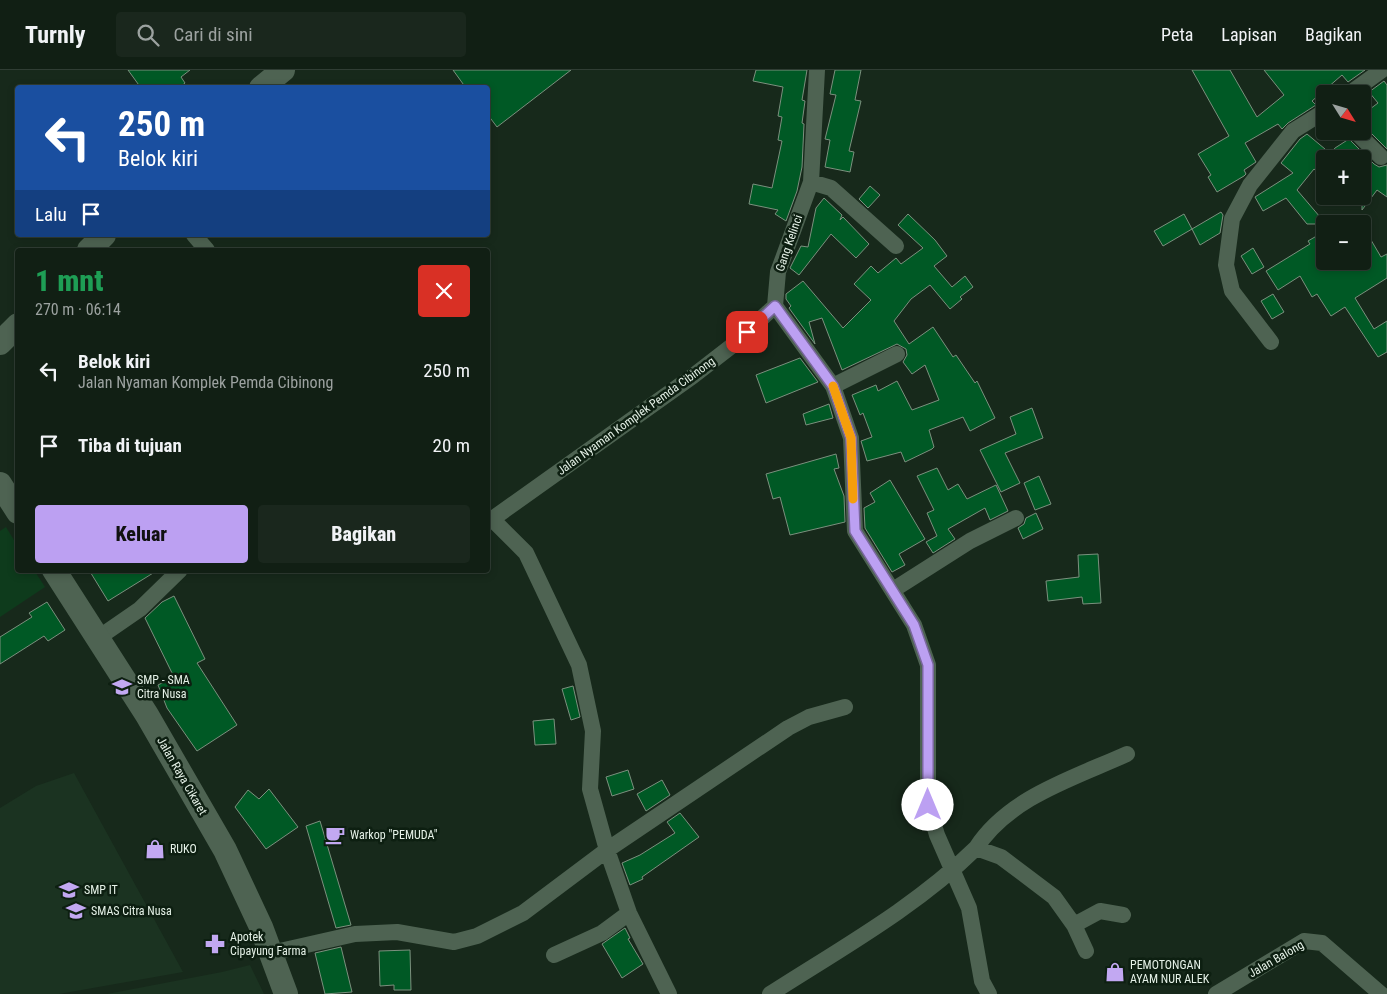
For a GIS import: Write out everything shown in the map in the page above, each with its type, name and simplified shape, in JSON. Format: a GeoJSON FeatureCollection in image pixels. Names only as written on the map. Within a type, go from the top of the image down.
{"type":"FeatureCollection","features":[{"type":"Feature","properties":{"kind":"main road"},"geometry":{"type":"LineString","coordinates":[[266,85],[283,70]]}},
{"type":"Feature","properties":{"kind":"main road"},"geometry":{"type":"LineString","coordinates":[[91,248],[102,237]]}},
{"type":"Feature","properties":{"kind":"main road"},"geometry":{"type":"LineString","coordinates":[[0,343],[15,328]]}},
{"type":"Feature","properties":{"kind":"main road","name":"Jalan Raya Cikaret"},"geometry":{"type":"LineString","coordinates":[[56,573],[147,714],[225,850],[261,927],[286,994]]}},
{"type":"Feature","properties":{"kind":"street","name":"Gang Kelinci"},"geometry":{"type":"LineString","coordinates":[[775,306],[778,272],[811,182],[817,70]]}},
{"type":"Feature","properties":{"kind":"street"},"geometry":{"type":"LineString","coordinates":[[1362,85],[1385,70]]}},
{"type":"Feature","properties":{"kind":"street"},"geometry":{"type":"LineString","coordinates":[[1271,342],[1232,291],[1226,266],[1232,219],[1250,185],[1293,131],[1316,117]]}},
{"type":"Feature","properties":{"kind":"street"},"geometry":{"type":"LineString","coordinates":[[1364,140],[1381,157]]}},
{"type":"Feature","properties":{"kind":"street"},"geometry":{"type":"LineString","coordinates":[[811,182],[831,188],[896,246]]}},
{"type":"Feature","properties":{"kind":"street"},"geometry":{"type":"LineString","coordinates":[[196,237],[205,248]]}},
{"type":"Feature","properties":{"kind":"street"},"geometry":{"type":"LineString","coordinates":[[775,306],[833,386],[851,438],[855,531],[914,625],[928,665],[928,805],[937,835],[969,908],[982,981],[988,994]]}},
{"type":"Feature","properties":{"kind":"street","name":"Jalan Nyaman Komplek Pemda Cibinong"},"geometry":{"type":"LineString","coordinates":[[490,521],[733,346],[775,306]]}},
{"type":"Feature","properties":{"kind":"street"},"geometry":{"type":"LineString","coordinates":[[833,386],[897,354]]}},
{"type":"Feature","properties":{"kind":"street"},"geometry":{"type":"LineString","coordinates":[[892,590],[970,542],[1016,518]]}},
{"type":"Feature","properties":{"kind":"street"},"geometry":{"type":"LineString","coordinates":[[490,521],[526,553],[579,665],[592,731],[590,789],[607,850],[629,914],[669,994]]}},
{"type":"Feature","properties":{"kind":"street"},"geometry":{"type":"LineString","coordinates":[[98,638],[140,609],[177,573]]}},
{"type":"Feature","properties":{"kind":"street"},"geometry":{"type":"LineString","coordinates":[[270,953],[354,934],[397,932],[454,942],[477,936],[523,913],[607,850],[788,728],[809,717],[846,707]]}},
{"type":"Feature","properties":{"kind":"street"},"geometry":{"type":"LineString","coordinates":[[770,994],[883,922],[952,872],[976,848],[998,820],[1042,792],[1127,754]]}},
{"type":"Feature","properties":{"kind":"street"},"geometry":{"type":"LineString","coordinates":[[976,848],[1001,857],[1054,897],[1074,925],[1086,950]]}},
{"type":"Feature","properties":{"kind":"street"},"geometry":{"type":"LineString","coordinates":[[1074,925],[1100,911],[1123,915]]}},
{"type":"Feature","properties":{"kind":"street"},"geometry":{"type":"LineString","coordinates":[[554,955],[602,933],[629,914]]}},
{"type":"Feature","properties":{"kind":"street","name":"Jalan Balong"},"geometry":{"type":"LineString","coordinates":[[1216,994],[1304,941],[1322,943],[1382,989]]}},
{"type":"Feature","properties":{"kind":"shaded area","name":"SMP IT"},"geometry":{"type":"Polygon","coordinates":[[[74,773],[183,972],[59,994],[0,994],[0,808],[36,786],[74,773]]]}},
{"type":"Feature","properties":{"kind":"shaded area"},"geometry":{"type":"Polygon","coordinates":[[[250,965],[264,994],[107,994],[222,972],[250,965]]]}},
{"type":"Feature","properties":{"kind":"green space"},"geometry":{"type":"Polygon","coordinates":[[[6,527],[15,542],[15,573],[36,573],[45,587],[0,617],[0,531],[6,527]]]}},
{"type":"Feature","properties":{"kind":"building"},"geometry":{"type":"Polygon","coordinates":[[[128,70],[190,70],[181,77],[185,83],[183,85],[139,85],[128,70]]]}},
{"type":"Feature","properties":{"kind":"building"},"geometry":{"type":"Polygon","coordinates":[[[453,70],[571,70],[497,127],[490,118],[490,85],[464,85],[453,70]]]}},
{"type":"Feature","properties":{"kind":"building"},"geometry":{"type":"Polygon","coordinates":[[[756,70],[807,70],[802,100],[805,101],[802,123],[804,124],[802,167],[797,191],[786,221],[775,214],[778,210],[749,204],[753,184],[772,188],[782,141],[778,140],[782,117],[778,116],[783,87],[753,81],[756,70]]]}},
{"type":"Feature","properties":{"kind":"building"},"geometry":{"type":"Polygon","coordinates":[[[835,70],[861,70],[855,100],[861,101],[849,151],[854,152],[850,172],[825,167],[830,140],[825,139],[836,95],[830,94],[835,70]]]}},
{"type":"Feature","properties":{"kind":"building"},"geometry":{"type":"Polygon","coordinates":[[[1192,70],[1230,70],[1257,117],[1284,95],[1264,70],[1365,70],[1348,82],[1342,75],[1330,85],[1316,85],[1316,98],[1312,101],[1316,105],[1282,129],[1278,124],[1245,143],[1256,162],[1244,170],[1246,174],[1244,176],[1217,192],[1208,177],[1211,175],[1198,154],[1229,136],[1192,70]]]}},
{"type":"Feature","properties":{"kind":"building"},"geometry":{"type":"Polygon","coordinates":[[[1384,81],[1387,85],[1387,149],[1371,133],[1371,108],[1378,103],[1371,94],[1371,91],[1384,81]]]}},
{"type":"Feature","properties":{"kind":"building"},"geometry":{"type":"Polygon","coordinates":[[[1307,134],[1325,149],[1316,150],[1316,171],[1314,169],[1297,190],[1318,215],[1316,215],[1316,224],[1307,224],[1286,198],[1263,211],[1255,197],[1293,173],[1281,163],[1300,139],[1307,134]]]}},
{"type":"Feature","properties":{"kind":"building"},"geometry":{"type":"Polygon","coordinates":[[[1350,140],[1360,150],[1333,150],[1350,140]]]}},
{"type":"Feature","properties":{"kind":"building"},"geometry":{"type":"Polygon","coordinates":[[[1371,161],[1379,167],[1387,165],[1387,197],[1377,190],[1371,198],[1371,161]]]}},
{"type":"Feature","properties":{"kind":"building"},"geometry":{"type":"Polygon","coordinates":[[[870,186],[880,195],[868,208],[859,199],[870,186]]]}},
{"type":"Feature","properties":{"kind":"building"},"geometry":{"type":"Polygon","coordinates":[[[824,198],[842,215],[840,220],[843,217],[869,244],[856,258],[831,234],[799,275],[790,268],[801,246],[808,247],[816,208],[824,198]]]}},
{"type":"Feature","properties":{"kind":"building"},"geometry":{"type":"Polygon","coordinates":[[[1221,212],[1223,215],[1220,233],[1200,245],[1192,229],[1221,212]]]}},
{"type":"Feature","properties":{"kind":"building"},"geometry":{"type":"Polygon","coordinates":[[[908,214],[935,240],[947,256],[934,266],[952,287],[965,276],[973,287],[960,297],[962,299],[950,309],[930,285],[911,299],[894,321],[909,344],[933,327],[953,357],[956,355],[975,383],[977,381],[995,418],[970,431],[963,417],[929,430],[934,447],[905,462],[901,452],[867,461],[861,441],[872,437],[863,413],[860,415],[852,395],[876,385],[878,391],[897,381],[912,410],[939,400],[925,365],[912,374],[903,362],[907,355],[906,349],[897,344],[842,370],[822,318],[809,322],[815,344],[789,308],[791,306],[786,299],[786,294],[803,281],[843,328],[871,300],[854,284],[871,266],[878,273],[896,258],[901,264],[923,248],[898,225],[908,214]]]}},
{"type":"Feature","properties":{"kind":"building"},"geometry":{"type":"Polygon","coordinates":[[[1184,214],[1192,229],[1163,246],[1154,231],[1184,214]]]}},
{"type":"Feature","properties":{"kind":"building"},"geometry":{"type":"Polygon","coordinates":[[[1316,236],[1316,270],[1371,270],[1371,240],[1381,257],[1387,254],[1387,278],[1355,298],[1374,329],[1387,321],[1387,352],[1378,357],[1345,307],[1331,316],[1317,294],[1312,297],[1300,276],[1278,290],[1266,271],[1310,244],[1308,241],[1316,236]]]}},
{"type":"Feature","properties":{"kind":"building"},"geometry":{"type":"Polygon","coordinates":[[[1253,248],[1264,267],[1252,274],[1241,256],[1253,248]]]}},
{"type":"Feature","properties":{"kind":"building"},"geometry":{"type":"Polygon","coordinates":[[[1273,294],[1284,312],[1272,319],[1261,301],[1273,294]]]}},
{"type":"Feature","properties":{"kind":"building"},"geometry":{"type":"Polygon","coordinates":[[[800,358],[818,382],[766,403],[756,375],[800,358]]]}},
{"type":"Feature","properties":{"kind":"building"},"geometry":{"type":"Polygon","coordinates":[[[829,404],[833,418],[806,425],[803,414],[829,404]]]}},
{"type":"Feature","properties":{"kind":"building"},"geometry":{"type":"Polygon","coordinates":[[[1032,408],[1043,438],[1005,453],[1020,483],[1001,492],[980,450],[1016,434],[1010,417],[1032,408]]]}},
{"type":"Feature","properties":{"kind":"building"},"geometry":{"type":"Polygon","coordinates":[[[836,454],[839,468],[834,469],[844,496],[845,522],[790,535],[780,497],[773,499],[766,474],[836,454]]]}},
{"type":"Feature","properties":{"kind":"building"},"geometry":{"type":"Polygon","coordinates":[[[937,468],[948,490],[958,484],[967,499],[996,485],[1008,511],[990,520],[985,508],[948,529],[955,539],[933,553],[926,542],[937,536],[927,513],[934,510],[917,476],[937,468]]]}},
{"type":"Feature","properties":{"kind":"building"},"geometry":{"type":"Polygon","coordinates":[[[1039,476],[1051,504],[1035,510],[1024,483],[1039,476]]]}},
{"type":"Feature","properties":{"kind":"building"},"geometry":{"type":"Polygon","coordinates":[[[890,480],[925,539],[899,554],[905,565],[892,572],[865,528],[864,508],[875,502],[870,493],[890,480]]]}},
{"type":"Feature","properties":{"kind":"building"},"geometry":{"type":"Polygon","coordinates":[[[1036,513],[1043,529],[1023,539],[1018,528],[1024,524],[1026,518],[1036,513]]]}},
{"type":"Feature","properties":{"kind":"building"},"geometry":{"type":"Polygon","coordinates":[[[1098,554],[1101,603],[1083,604],[1082,597],[1048,601],[1046,581],[1079,577],[1078,555],[1098,554]]]}},
{"type":"Feature","properties":{"kind":"building"},"geometry":{"type":"Polygon","coordinates":[[[91,573],[153,573],[108,601],[91,573]]]}},
{"type":"Feature","properties":{"kind":"building"},"geometry":{"type":"Polygon","coordinates":[[[174,596],[205,659],[197,663],[237,725],[197,751],[167,708],[158,685],[174,677],[145,618],[162,602],[174,596]]]}},
{"type":"Feature","properties":{"kind":"building"},"geometry":{"type":"Polygon","coordinates":[[[47,602],[65,630],[48,641],[44,636],[0,664],[0,637],[32,617],[29,613],[47,602]]]}},
{"type":"Feature","properties":{"kind":"building"},"geometry":{"type":"Polygon","coordinates":[[[573,686],[580,717],[571,720],[562,689],[573,686]]]}},
{"type":"Feature","properties":{"kind":"building"},"geometry":{"type":"Polygon","coordinates":[[[554,719],[556,744],[535,745],[533,721],[554,719]]]}},
{"type":"Feature","properties":{"kind":"building"},"geometry":{"type":"Polygon","coordinates":[[[628,770],[634,789],[612,796],[606,777],[628,770]]]}},
{"type":"Feature","properties":{"kind":"building"},"geometry":{"type":"Polygon","coordinates":[[[662,780],[670,795],[646,811],[637,794],[662,780]]]}},
{"type":"Feature","properties":{"kind":"building"},"geometry":{"type":"Polygon","coordinates":[[[269,789],[298,827],[266,849],[235,807],[248,790],[259,799],[269,789]]]}},
{"type":"Feature","properties":{"kind":"building"},"geometry":{"type":"Polygon","coordinates":[[[680,813],[699,837],[642,877],[643,879],[630,885],[622,863],[640,855],[675,833],[667,822],[680,813]]]}},
{"type":"Feature","properties":{"kind":"building"},"geometry":{"type":"Polygon","coordinates":[[[320,821],[351,925],[336,928],[306,826],[320,821]]]}},
{"type":"Feature","properties":{"kind":"building"},"geometry":{"type":"Polygon","coordinates":[[[625,928],[630,938],[628,939],[643,964],[622,978],[602,944],[625,928]]]}},
{"type":"Feature","properties":{"kind":"building"},"geometry":{"type":"Polygon","coordinates":[[[341,947],[352,992],[325,994],[315,953],[341,947]]]}},
{"type":"Feature","properties":{"kind":"building"},"geometry":{"type":"Polygon","coordinates":[[[410,950],[411,990],[394,990],[394,985],[380,986],[379,951],[410,950]]]}},
{"type":"Feature","properties":{"kind":"slow traffic"},"geometry":{"type":"LineString","coordinates":[[833,386],[851,438],[853,499]]}},
{"type":"Feature","properties":{"kind":"place","name":"SMP - SMA Citra Nusa"},"geometry":{"type":"Point","coordinates":[122,687]}},
{"type":"Feature","properties":{"kind":"place","name":"Warkop \"PEMUDA\""},"geometry":{"type":"Point","coordinates":[335,835]}},
{"type":"Feature","properties":{"kind":"place","name":"RUKO"},"geometry":{"type":"Point","coordinates":[155,849]}},
{"type":"Feature","properties":{"kind":"place","name":"SMP IT"},"geometry":{"type":"Point","coordinates":[69,890]}},
{"type":"Feature","properties":{"kind":"place","name":"SMAS Citra Nusa"},"geometry":{"type":"Point","coordinates":[76,911]}},
{"type":"Feature","properties":{"kind":"place","name":"Apotek Cipayung Farma"},"geometry":{"type":"Point","coordinates":[215,944]}},
{"type":"Feature","properties":{"kind":"place","name":"PEMOTONGAN AYAM NUR ALEK"},"geometry":{"type":"Point","coordinates":[1115,972]}},
{"type":"Feature","properties":{"kind":"route"},"geometry":{"type":"LineString","coordinates":[[747,332],[775,306],[833,386],[851,438],[855,531],[914,625],[928,665],[928,805]]}}]}
